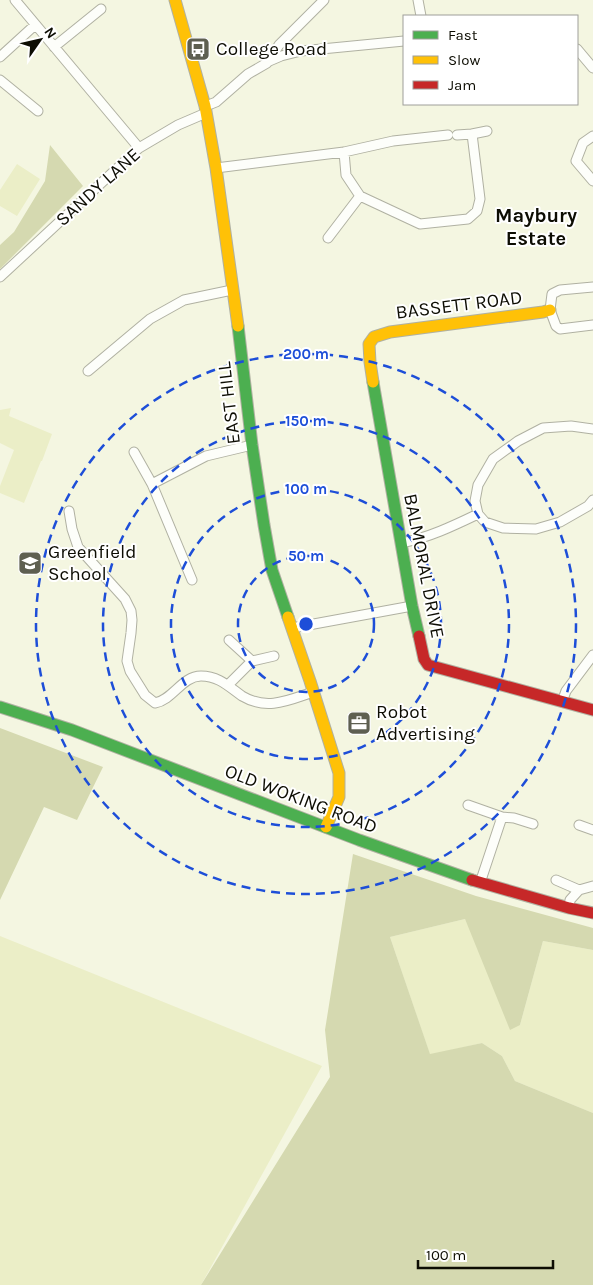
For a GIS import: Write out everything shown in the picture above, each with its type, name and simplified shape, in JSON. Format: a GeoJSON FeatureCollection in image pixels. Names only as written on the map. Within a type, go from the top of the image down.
{"type":"FeatureCollection","features":[{"type":"Feature","properties":{"kind":"street"},"geometry":{"type":"LineString","coordinates":[[15,0],[139,148]]}},
{"type":"Feature","properties":{"kind":"street"},"geometry":{"type":"LineString","coordinates":[[266,62],[279,44],[324,0]]}},
{"type":"Feature","properties":{"kind":"street"},"geometry":{"type":"LineString","coordinates":[[418,0],[421,15]]}},
{"type":"Feature","properties":{"kind":"street"},"geometry":{"type":"LineString","coordinates":[[178,1],[206,109]]}},
{"type":"Feature","properties":{"kind":"street"},"geometry":{"type":"LineString","coordinates":[[54,47],[101,9]]}},
{"type":"Feature","properties":{"kind":"street"},"geometry":{"type":"LineString","coordinates":[[0,57],[36,25]]}},
{"type":"Feature","properties":{"kind":"street"},"geometry":{"type":"LineString","coordinates":[[266,62],[301,51],[403,41]]}},
{"type":"Feature","properties":{"kind":"street"},"geometry":{"type":"LineString","coordinates":[[578,50],[593,68]]}},
{"type":"Feature","properties":{"kind":"street","name":"SANDY LANE"},"geometry":{"type":"LineString","coordinates":[[0,277],[139,148],[206,109],[248,74],[266,62]]}},
{"type":"Feature","properties":{"kind":"street"},"geometry":{"type":"LineString","coordinates":[[0,80],[38,111]]}},
{"type":"Feature","properties":{"kind":"street","name":"EAST HILL"},"geometry":{"type":"LineString","coordinates":[[206,109],[216,168],[252,445],[272,570],[339,773],[339,797],[326,827]]}},
{"type":"Feature","properties":{"kind":"street"},"geometry":{"type":"LineString","coordinates":[[216,168],[344,152],[393,141],[487,131]]}},
{"type":"Feature","properties":{"kind":"street"},"geometry":{"type":"LineString","coordinates":[[344,152],[346,175],[360,196],[420,224],[468,219],[477,211],[480,198],[472,134]]}},
{"type":"Feature","properties":{"kind":"street"},"geometry":{"type":"LineString","coordinates":[[593,136],[583,143],[576,161],[593,180]]}},
{"type":"Feature","properties":{"kind":"street"},"geometry":{"type":"LineString","coordinates":[[328,238],[360,196]]}},
{"type":"Feature","properties":{"kind":"street","name":"BASSETT ROAD"},"geometry":{"type":"LineString","coordinates":[[593,287],[560,290],[552,294],[550,310],[556,326],[560,329],[593,325]]}},
{"type":"Feature","properties":{"kind":"street"},"geometry":{"type":"LineString","coordinates":[[88,371],[150,319],[184,300],[232,290]]}},
{"type":"Feature","properties":{"kind":"street","name":"BASSETT ROAD"},"geometry":{"type":"LineString","coordinates":[[374,336],[390,332],[550,310]]}},
{"type":"Feature","properties":{"kind":"street","name":"BALMORAL DRIVE"},"geometry":{"type":"LineString","coordinates":[[374,336],[369,344],[370,362],[412,606],[424,659],[428,665],[436,668],[593,710]]}},
{"type":"Feature","properties":{"kind":"street"},"geometry":{"type":"LineString","coordinates":[[593,429],[571,426],[543,428],[518,441],[493,459],[478,485],[475,501],[478,514],[485,522],[503,528],[536,528],[560,522],[588,506],[593,500]]}},
{"type":"Feature","properties":{"kind":"street"},"geometry":{"type":"LineString","coordinates":[[152,484],[206,456],[252,445]]}},
{"type":"Feature","properties":{"kind":"street"},"geometry":{"type":"LineString","coordinates":[[134,452],[152,484],[192,580]]}},
{"type":"Feature","properties":{"kind":"street"},"geometry":{"type":"LineString","coordinates":[[69,512],[78,547],[126,599],[131,611],[132,620],[127,661],[130,671],[145,694],[155,703],[160,702],[186,681],[201,676],[216,678],[243,696],[260,703],[283,702],[313,692]]}},
{"type":"Feature","properties":{"kind":"street"},"geometry":{"type":"LineString","coordinates":[[401,542],[417,540],[478,514]]}},
{"type":"Feature","properties":{"kind":"street"},"geometry":{"type":"LineString","coordinates":[[292,628],[412,606]]}},
{"type":"Feature","properties":{"kind":"street"},"geometry":{"type":"LineString","coordinates":[[229,640],[252,661]]}},
{"type":"Feature","properties":{"kind":"street"},"geometry":{"type":"LineString","coordinates":[[562,702],[566,691],[593,655]]}},
{"type":"Feature","properties":{"kind":"street"},"geometry":{"type":"LineString","coordinates":[[228,685],[252,661],[274,656]]}},
{"type":"Feature","properties":{"kind":"street","name":"OLD WOKING ROAD"},"geometry":{"type":"LineString","coordinates":[[0,707],[72,730],[372,845],[480,883],[569,908],[593,912]]}},
{"type":"Feature","properties":{"kind":"street"},"geometry":{"type":"LineString","coordinates":[[468,805],[502,817],[514,818],[533,824]]}},
{"type":"Feature","properties":{"kind":"street"},"geometry":{"type":"LineString","coordinates":[[480,883],[502,817]]}},
{"type":"Feature","properties":{"kind":"street"},"geometry":{"type":"LineString","coordinates":[[579,825],[593,830]]}},
{"type":"Feature","properties":{"kind":"street"},"geometry":{"type":"LineString","coordinates":[[556,880],[579,890]]}},
{"type":"Feature","properties":{"kind":"street"},"geometry":{"type":"LineString","coordinates":[[569,908],[570,900],[579,890],[593,886]]}},
{"type":"Feature","properties":{"kind":"green space"},"geometry":{"type":"Polygon","coordinates":[[[50,145],[83,186],[0,269],[0,245],[14,232],[45,181],[50,145]]]}},
{"type":"Feature","properties":{"kind":"green space"},"geometry":{"type":"Polygon","coordinates":[[[17,164],[40,179],[17,216],[0,206],[0,190],[17,164]]]}},
{"type":"Feature","properties":{"kind":"green space"},"geometry":{"type":"Polygon","coordinates":[[[11,408],[9,416],[52,434],[24,503],[0,493],[0,486],[14,450],[0,443],[0,410],[11,408]]]}},
{"type":"Feature","properties":{"kind":"green space"},"geometry":{"type":"Polygon","coordinates":[[[0,728],[103,767],[77,820],[44,807],[0,900],[0,728]]]}},
{"type":"Feature","properties":{"kind":"green space"},"geometry":{"type":"Polygon","coordinates":[[[353,854],[476,896],[593,928],[593,950],[543,941],[520,1025],[510,1030],[465,919],[390,937],[430,1054],[482,1043],[502,1056],[515,1081],[593,1113],[593,1285],[201,1285],[330,1077],[325,1030],[353,854]]]}},
{"type":"Feature","properties":{"kind":"green space"},"geometry":{"type":"Polygon","coordinates":[[[465,919],[520,1025],[543,941],[593,950],[593,1113],[515,1081],[502,1056],[482,1043],[430,1055],[390,937],[465,919]]]}},
{"type":"Feature","properties":{"kind":"green space"},"geometry":{"type":"Polygon","coordinates":[[[0,936],[322,1066],[201,1285],[0,1285],[0,936]]]}},
{"type":"Feature","properties":{"kind":"traffic: fast"},"geometry":{"type":"LineString","coordinates":[[238,326],[252,445],[264,525],[272,570],[288,617]]}},
{"type":"Feature","properties":{"kind":"traffic: fast"},"geometry":{"type":"LineString","coordinates":[[373,382],[412,606],[419,636]]}},
{"type":"Feature","properties":{"kind":"traffic: fast"},"geometry":{"type":"LineString","coordinates":[[0,707],[72,730],[359,840],[472,880]]}},
{"type":"Feature","properties":{"kind":"traffic: slow"},"geometry":{"type":"LineString","coordinates":[[175,0],[205,106],[216,168],[238,326]]}},
{"type":"Feature","properties":{"kind":"traffic: slow"},"geometry":{"type":"LineString","coordinates":[[373,382],[369,344],[374,337],[390,332],[550,310]]}},
{"type":"Feature","properties":{"kind":"traffic: slow"},"geometry":{"type":"LineString","coordinates":[[288,617],[339,773],[339,797],[326,827]]}},
{"type":"Feature","properties":{"kind":"traffic: jam"},"geometry":{"type":"LineString","coordinates":[[419,636],[424,659],[428,665],[593,710]]}},
{"type":"Feature","properties":{"kind":"traffic: jam"},"geometry":{"type":"LineString","coordinates":[[472,880],[593,913]]}},
{"type":"Feature","properties":{"kind":"place","name":"College Road"},"geometry":{"type":"Point","coordinates":[198,49]}},
{"type":"Feature","properties":{"kind":"place","name":"Greenfield School"},"geometry":{"type":"Point","coordinates":[30,563]}},
{"type":"Feature","properties":{"kind":"place","name":"Robot Advertising"},"geometry":{"type":"Point","coordinates":[359,723]}},
{"type":"Feature","properties":{"kind":"district","name":"Maybury Estate"},"geometry":{"type":"Point","coordinates":[536,226]}}]}
